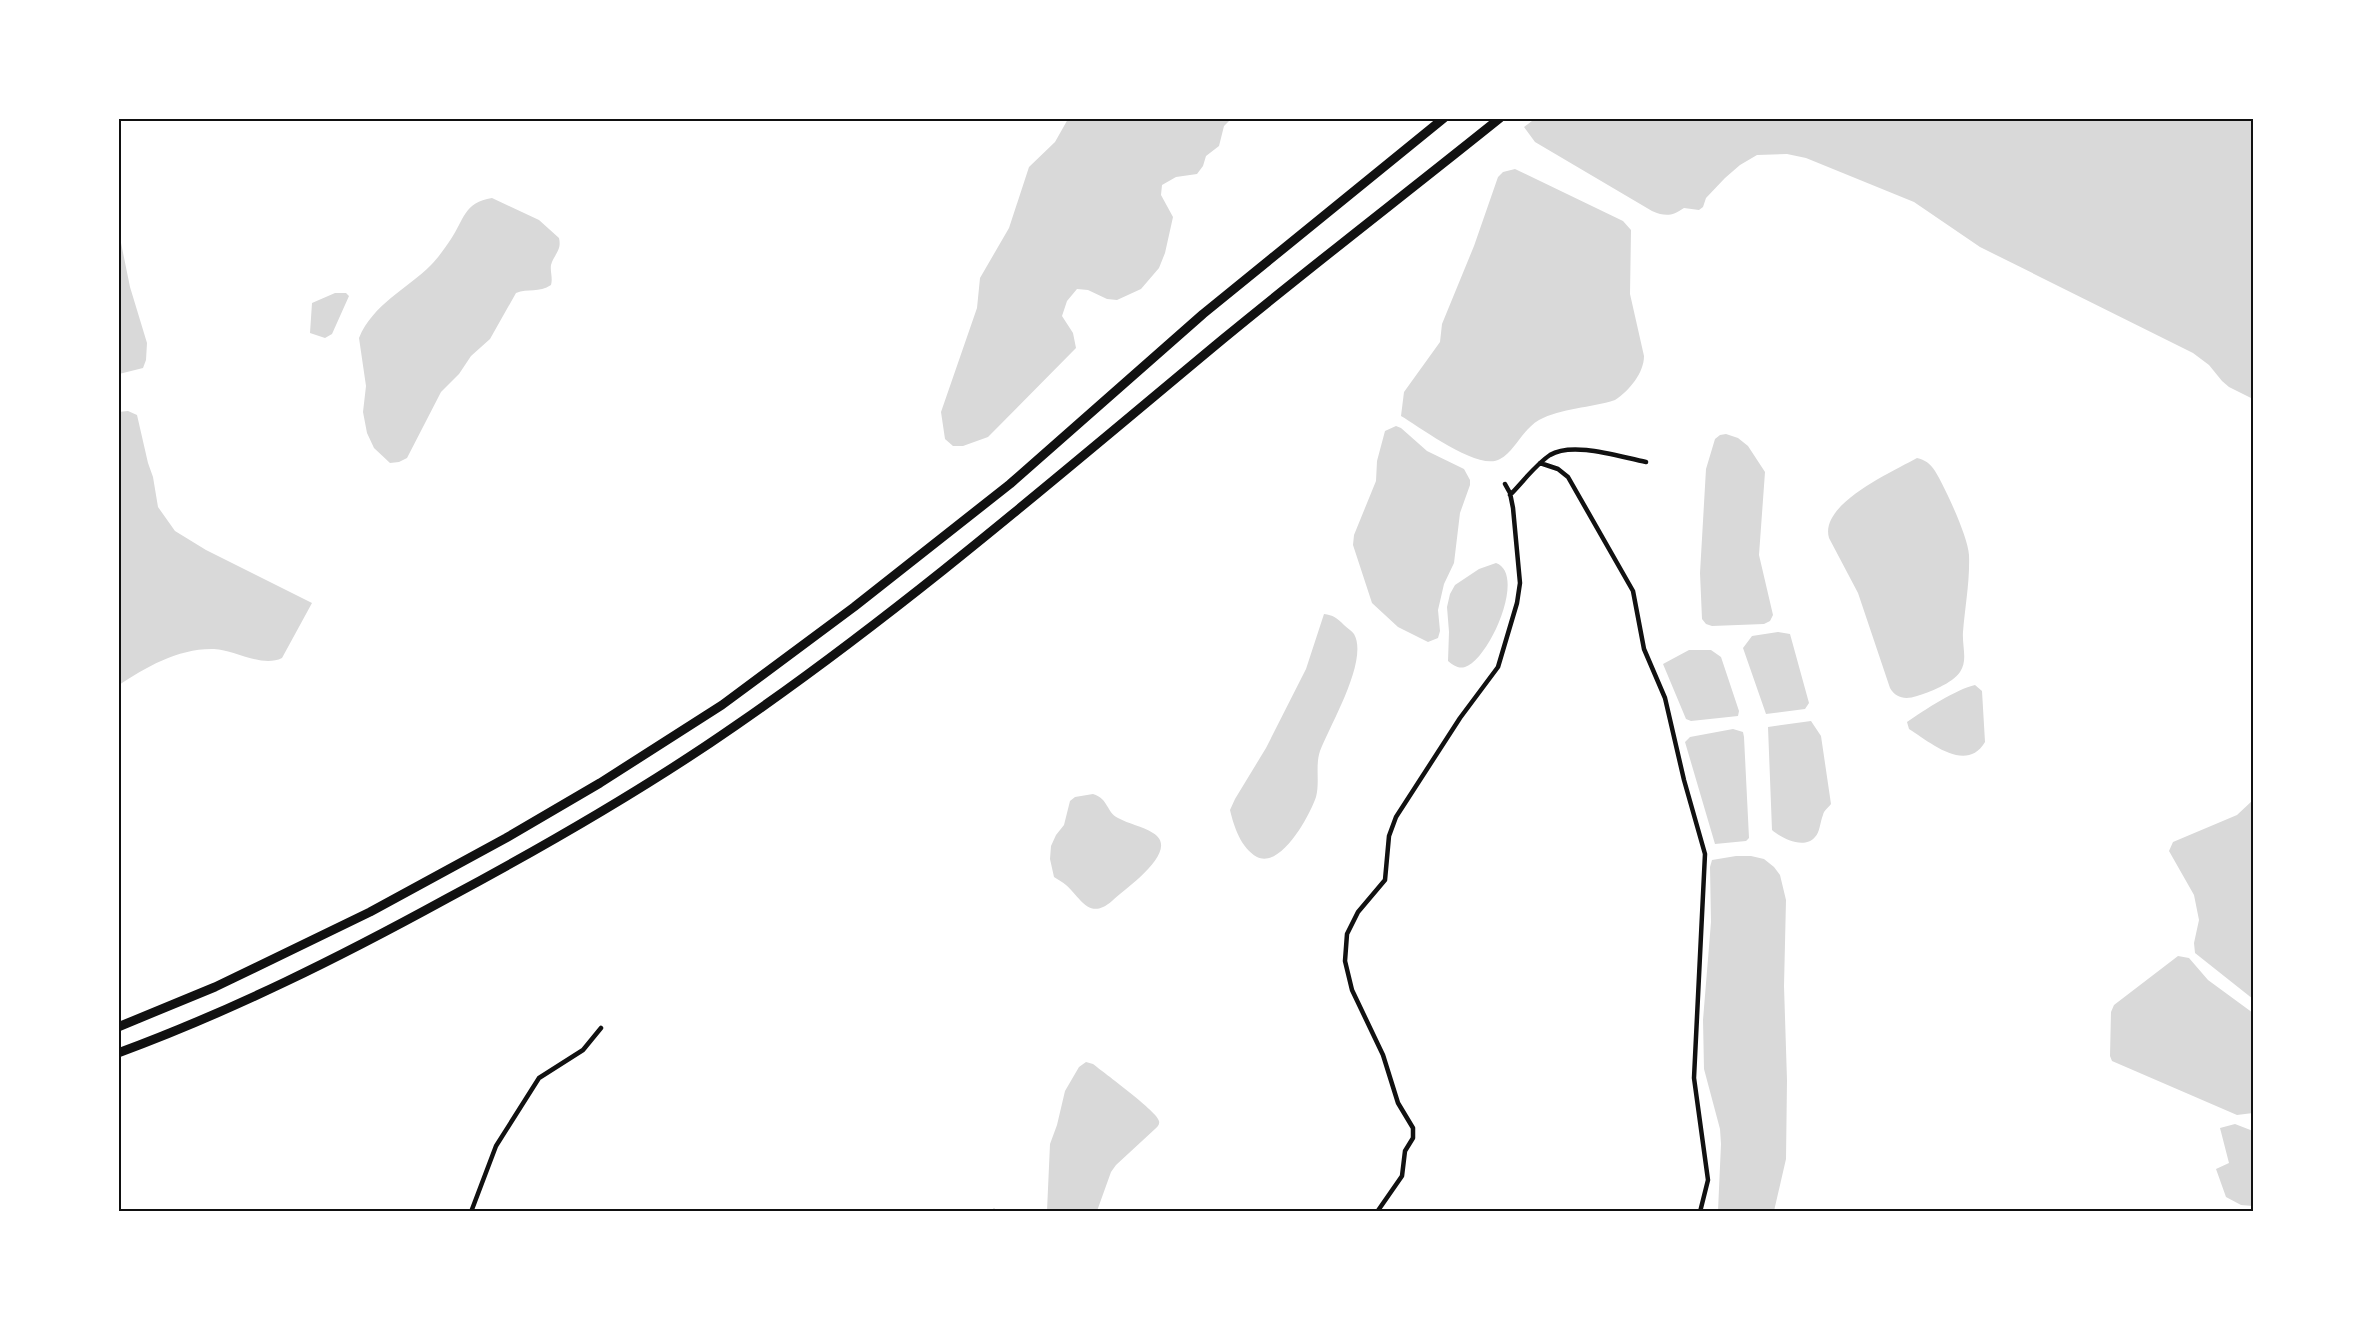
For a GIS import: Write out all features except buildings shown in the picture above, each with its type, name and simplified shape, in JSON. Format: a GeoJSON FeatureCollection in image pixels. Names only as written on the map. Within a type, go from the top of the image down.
{"type":"FeatureCollection","features":[{"type":"Feature","properties":{"kind":"highway"},"geometry":{"type":"LineString","coordinates":[[118,1026],[215,987],[370,912],[516,832],[686,729],[854,607],[1010,483],[1203,314],[1444,118]]}},
{"type":"Feature","properties":{"kind":"highway"},"geometry":{"type":"LineString","coordinates":[[118,1053],[225,1010],[381,934],[519,859],[699,750],[775,698],[913,592],[1500,118]]}},
{"type":"Feature","properties":{"kind":"street"},"geometry":{"type":"LineString","coordinates":[[1510,495],[1551,454],[1576,449],[1646,462]]}},
{"type":"Feature","properties":{"kind":"street"},"geometry":{"type":"LineString","coordinates":[[1540,463],[1558,469],[1568,477],[1633,591],[1644,649],[1665,698],[1684,780],[1705,854],[1694,1078],[1708,1180],[1700,1212]]}},
{"type":"Feature","properties":{"kind":"street"},"geometry":{"type":"LineString","coordinates":[[1377,1212],[1402,1176],[1405,1151],[1413,1138],[1413,1128],[1398,1102],[1383,1055],[1352,990],[1345,961],[1347,934],[1358,912],[1385,880],[1389,836],[1396,817],[1460,718],[1498,667],[1517,603],[1520,583],[1510,495],[1505,484]]}},
{"type":"Feature","properties":{"kind":"street"},"geometry":{"type":"LineString","coordinates":[[471,1212],[496,1146],[539,1078],[583,1050],[601,1028]]}},
{"type":"Feature","properties":{"kind":"shaded area"},"geometry":{"type":"Polygon","coordinates":[[[1536,118],[2253,119],[2253,399],[2229,387],[2209,365],[2193,353],[1980,247],[1914,202],[1806,158],[1787,154],[1757,155],[1740,165],[1725,178],[1706,198],[1703,207],[1699,210],[1684,208],[1676,213],[1665,215],[1652,211],[1535,142],[1524,127],[1536,118]]]}},
{"type":"Feature","properties":{"kind":"shaded area"},"geometry":{"type":"Polygon","coordinates":[[[1068,119],[1231,119],[1224,126],[1219,146],[1206,156],[1197,174],[1176,177],[1162,185],[1161,195],[1173,217],[1165,253],[1159,268],[1141,289],[1117,300],[1107,299],[1088,290],[1077,289],[1067,301],[1062,316],[1073,333],[1076,348],[988,437],[963,446],[953,446],[945,439],[941,412],[977,308],[980,278],[1009,228],[1029,167],[1055,142],[1068,119]]]}},
{"type":"Feature","properties":{"kind":"shaded area"},"geometry":{"type":"Polygon","coordinates":[[[1515,169],[1623,221],[1631,230],[1630,294],[1644,356],[1635,381],[1615,400],[1557,413],[1539,420],[1528,429],[1510,451],[1500,459],[1490,461],[1464,454],[1401,416],[1404,392],[1440,342],[1442,324],[1474,246],[1498,177],[1503,172],[1515,169]]]}},
{"type":"Feature","properties":{"kind":"shaded area"},"geometry":{"type":"Polygon","coordinates":[[[492,198],[539,220],[559,238],[559,249],[551,265],[551,285],[542,289],[516,293],[490,339],[471,356],[459,374],[441,392],[407,458],[390,463],[374,448],[367,433],[363,412],[366,386],[359,338],[365,326],[382,306],[422,274],[436,259],[470,208],[476,203],[492,198]]]}},
{"type":"Feature","properties":{"kind":"shaded area"},"geometry":{"type":"Polygon","coordinates":[[[119,233],[130,287],[147,343],[143,368],[119,374],[119,233]]]}},
{"type":"Feature","properties":{"kind":"shaded area"},"geometry":{"type":"Polygon","coordinates":[[[335,293],[346,293],[349,296],[332,334],[325,338],[310,333],[312,303],[335,293]]]}},
{"type":"Feature","properties":{"kind":"shaded area"},"geometry":{"type":"Polygon","coordinates":[[[128,411],[137,415],[153,477],[158,507],[175,531],[206,550],[312,603],[282,658],[274,661],[257,660],[214,649],[188,652],[164,660],[119,685],[118,412],[128,411]]]}},
{"type":"Feature","properties":{"kind":"shaded area"},"geometry":{"type":"Polygon","coordinates":[[[1396,426],[1427,451],[1464,469],[1470,480],[1460,513],[1454,563],[1444,584],[1438,610],[1440,631],[1438,638],[1428,642],[1398,627],[1372,603],[1353,545],[1354,535],[1376,481],[1377,461],[1385,431],[1396,426]]]}},
{"type":"Feature","properties":{"kind":"shaded area"},"geometry":{"type":"Polygon","coordinates":[[[1726,434],[1738,438],[1748,446],[1765,472],[1759,555],[1773,615],[1770,621],[1764,624],[1712,626],[1706,624],[1702,619],[1700,573],[1706,469],[1715,439],[1726,434]]]}},
{"type":"Feature","properties":{"kind":"shaded area"},"geometry":{"type":"Polygon","coordinates":[[[1917,458],[1927,462],[1933,468],[1950,500],[1968,547],[1969,574],[1963,632],[1964,658],[1960,672],[1940,687],[1922,695],[1905,698],[1895,694],[1890,688],[1858,593],[1829,538],[1829,525],[1835,513],[1846,501],[1876,480],[1917,458]]]}},
{"type":"Feature","properties":{"kind":"shaded area"},"geometry":{"type":"Polygon","coordinates":[[[1496,563],[1505,570],[1508,583],[1501,616],[1494,634],[1474,661],[1465,667],[1456,666],[1448,661],[1447,607],[1450,594],[1455,585],[1479,569],[1496,563]]]}},
{"type":"Feature","properties":{"kind":"shaded area"},"geometry":{"type":"Polygon","coordinates":[[[1324,614],[1337,619],[1354,634],[1357,645],[1352,676],[1320,751],[1316,797],[1308,816],[1285,848],[1266,859],[1257,857],[1242,843],[1230,810],[1266,748],[1306,669],[1324,614]]]}},
{"type":"Feature","properties":{"kind":"shaded area"},"geometry":{"type":"Polygon","coordinates":[[[1778,632],[1790,634],[1809,703],[1805,709],[1766,714],[1743,648],[1752,636],[1778,632]]]}},
{"type":"Feature","properties":{"kind":"shaded area"},"geometry":{"type":"Polygon","coordinates":[[[1689,650],[1711,650],[1721,657],[1739,711],[1738,716],[1691,721],[1686,719],[1663,664],[1689,650]]]}},
{"type":"Feature","properties":{"kind":"shaded area"},"geometry":{"type":"Polygon","coordinates":[[[1975,685],[1982,691],[1985,742],[1977,751],[1968,755],[1948,752],[1909,729],[1907,722],[1914,717],[1950,695],[1975,685]]]}},
{"type":"Feature","properties":{"kind":"shaded area"},"geometry":{"type":"Polygon","coordinates":[[[1811,721],[1821,736],[1831,804],[1825,810],[1817,835],[1810,841],[1799,843],[1772,830],[1768,727],[1811,721]]]}},
{"type":"Feature","properties":{"kind":"shaded area"},"geometry":{"type":"Polygon","coordinates":[[[1733,729],[1743,732],[1744,737],[1749,838],[1746,841],[1715,844],[1685,742],[1690,737],[1733,729]]]}},
{"type":"Feature","properties":{"kind":"shaded area"},"geometry":{"type":"Polygon","coordinates":[[[1093,794],[1102,799],[1118,818],[1153,833],[1160,840],[1161,849],[1156,859],[1138,879],[1104,907],[1097,909],[1086,905],[1065,884],[1054,877],[1050,859],[1051,846],[1064,825],[1070,801],[1075,797],[1093,794]]]}},
{"type":"Feature","properties":{"kind":"shaded area"},"geometry":{"type":"Polygon","coordinates":[[[2253,800],[2253,999],[2195,953],[2194,943],[2199,920],[2194,895],[2169,851],[2173,842],[2237,815],[2253,800]]]}},
{"type":"Feature","properties":{"kind":"shaded area"},"geometry":{"type":"Polygon","coordinates":[[[1736,856],[1764,859],[1774,867],[1780,875],[1786,900],[1784,986],[1787,1080],[1786,1159],[1774,1211],[1718,1211],[1720,1129],[1704,1069],[1703,1020],[1711,922],[1710,867],[1712,860],[1736,856]]]}},
{"type":"Feature","properties":{"kind":"shaded area"},"geometry":{"type":"Polygon","coordinates":[[[2178,956],[2189,958],[2208,980],[2253,1013],[2253,1113],[2237,1115],[2112,1061],[2110,1056],[2111,1012],[2114,1005],[2178,956]]]}},
{"type":"Feature","properties":{"kind":"shaded area"},"geometry":{"type":"Polygon","coordinates":[[[1086,1062],[1093,1064],[1141,1102],[1157,1117],[1159,1124],[1111,1172],[1097,1211],[1047,1211],[1050,1144],[1065,1091],[1079,1067],[1086,1062]]]}},
{"type":"Feature","properties":{"kind":"shaded area"},"geometry":{"type":"Polygon","coordinates":[[[2235,1124],[2253,1131],[2253,1206],[2241,1205],[2226,1197],[2216,1169],[2229,1163],[2220,1128],[2235,1124]]]}}]}
